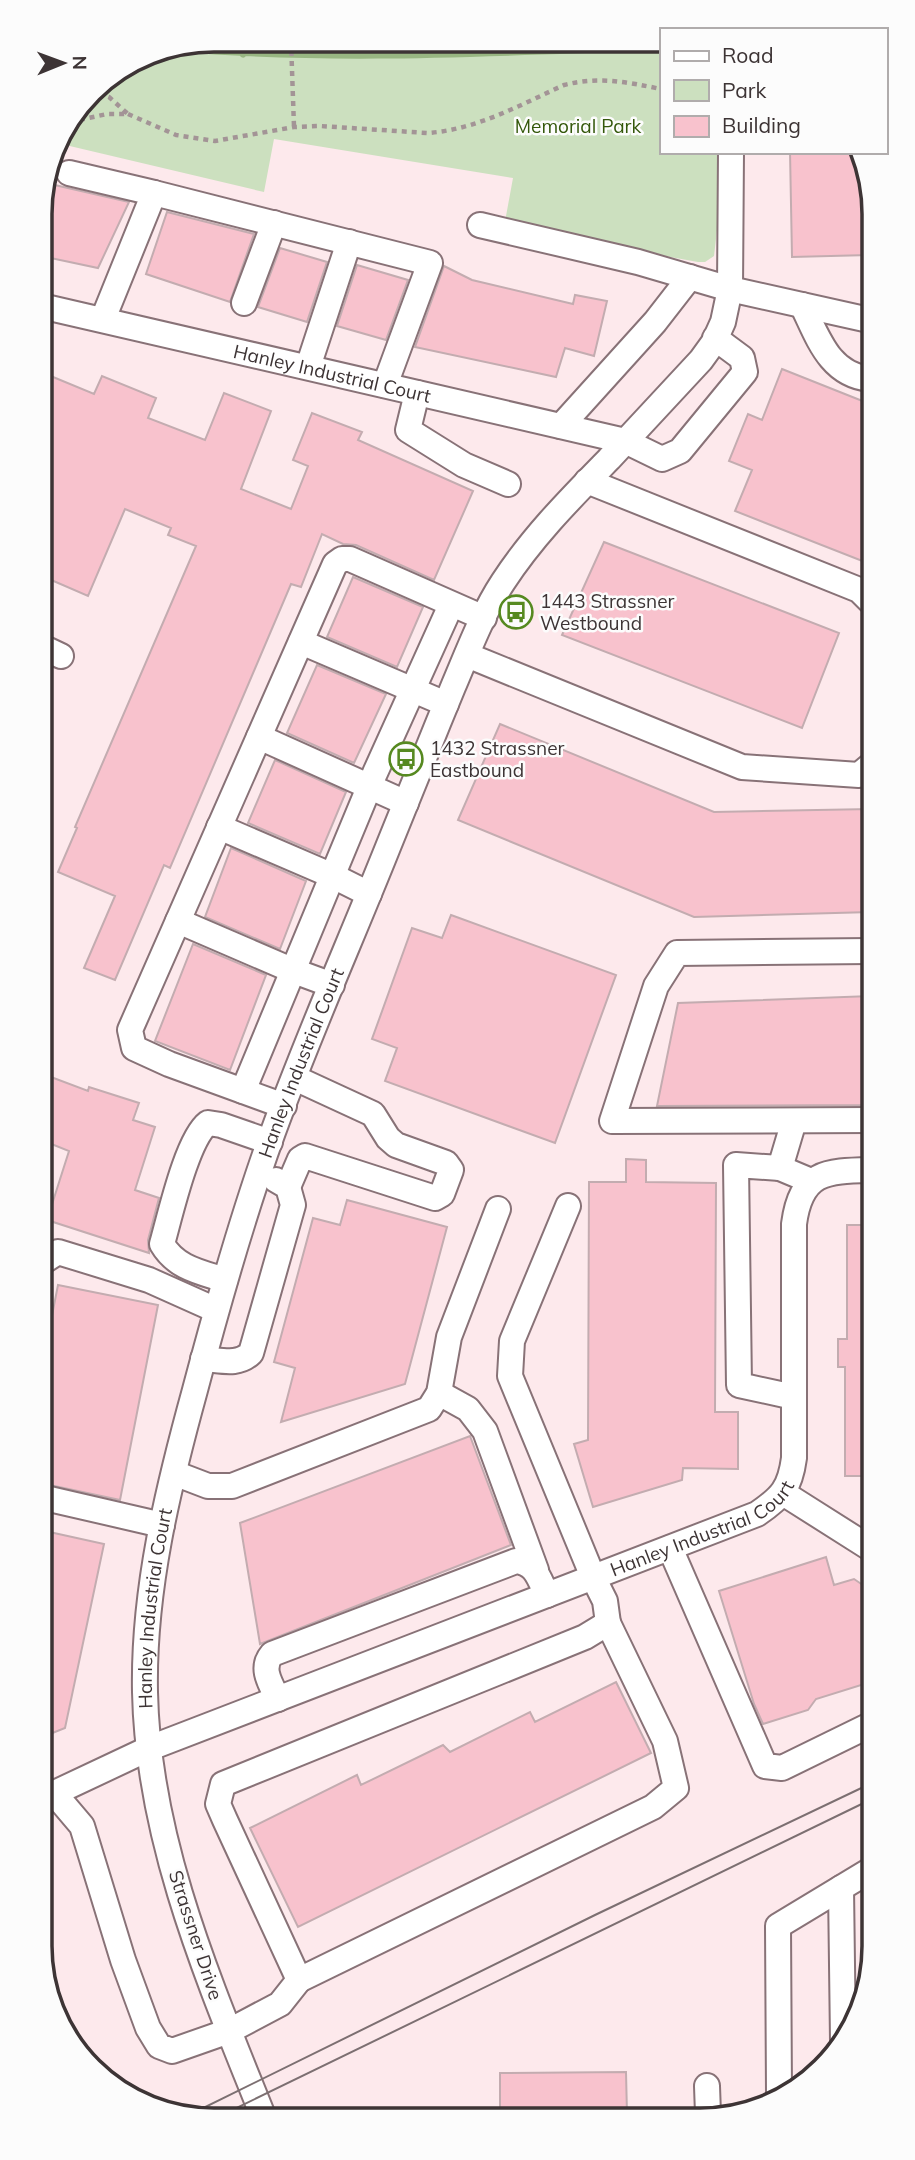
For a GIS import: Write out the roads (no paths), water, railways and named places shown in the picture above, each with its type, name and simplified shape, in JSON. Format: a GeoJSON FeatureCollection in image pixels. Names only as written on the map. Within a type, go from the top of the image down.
{"type":"FeatureCollection","features":[{"type":"Feature","properties":{"kind":"street"},"geometry":{"type":"LineString","coordinates":[[730,289],[731,154]]}},
{"type":"Feature","properties":{"kind":"street"},"geometry":{"type":"LineString","coordinates":[[69,173],[430,262],[385,385]]}},
{"type":"Feature","properties":{"kind":"street"},"geometry":{"type":"LineString","coordinates":[[103,319],[154,192]]}},
{"type":"Feature","properties":{"kind":"street"},"geometry":{"type":"LineString","coordinates":[[244,303],[274,223]]}},
{"type":"Feature","properties":{"kind":"street"},"geometry":{"type":"LineString","coordinates":[[480,225],[638,262],[730,289],[862,318]]}},
{"type":"Feature","properties":{"kind":"street"},"geometry":{"type":"LineString","coordinates":[[307,367],[349,242]]}},
{"type":"Feature","properties":{"kind":"street"},"geometry":{"type":"LineString","coordinates":[[561,426],[654,322],[690,277]]}},
{"type":"Feature","properties":{"kind":"street","name":"Hanley Industrial Court"},"geometry":{"type":"LineString","coordinates":[[150,1748],[145,1695],[146,1638],[161,1531],[216,1310],[259,1174],[295,1078],[446,704],[499,587],[553,517],[701,360],[723,322],[730,289]]}},
{"type":"Feature","properties":{"kind":"street"},"geometry":{"type":"LineString","coordinates":[[802,305],[829,356],[841,370],[862,377]]}},
{"type":"Feature","properties":{"kind":"street","name":"Hanley Industrial Court"},"geometry":{"type":"LineString","coordinates":[[53,309],[625,442]]}},
{"type":"Feature","properties":{"kind":"street"},"geometry":{"type":"LineString","coordinates":[[625,442],[662,458],[680,451],[745,372],[742,358],[715,338]]}},
{"type":"Feature","properties":{"kind":"street"},"geometry":{"type":"LineString","coordinates":[[417,393],[408,430],[464,465],[508,484]]}},
{"type":"Feature","properties":{"kind":"street"},"geometry":{"type":"LineString","coordinates":[[587,481],[862,593]]}},
{"type":"Feature","properties":{"kind":"street"},"geometry":{"type":"LineString","coordinates":[[284,1106],[169,1064],[134,1048],[130,1030],[335,564],[342,559],[350,559],[484,618]]}},
{"type":"Feature","properties":{"kind":"street"},"geometry":{"type":"LineString","coordinates":[[243,1091],[370,785],[451,605]]}},
{"type":"Feature","properties":{"kind":"street"},"geometry":{"type":"LineString","coordinates":[[301,642],[446,704]]}},
{"type":"Feature","properties":{"kind":"street"},"geometry":{"type":"LineString","coordinates":[[467,655],[742,767],[859,775],[862,772]]}},
{"type":"Feature","properties":{"kind":"street"},"geometry":{"type":"LineString","coordinates":[[259,737],[406,803]]}},
{"type":"Feature","properties":{"kind":"street"},"geometry":{"type":"LineString","coordinates":[[219,827],[369,894]]}},
{"type":"Feature","properties":{"kind":"street"},"geometry":{"type":"LineString","coordinates":[[178,921],[332,985]]}},
{"type":"Feature","properties":{"kind":"street"},"geometry":{"type":"LineString","coordinates":[[862,951],[677,953],[656,986],[612,1121],[862,1120]]}},
{"type":"Feature","properties":{"kind":"street"},"geometry":{"type":"LineString","coordinates":[[203,1359],[237,1362],[244,1360],[251,1353],[290,1196],[300,1160],[305,1156],[435,1198],[442,1194],[451,1170],[446,1163],[396,1145],[388,1138],[373,1114],[295,1078]]}},
{"type":"Feature","properties":{"kind":"street"},"geometry":{"type":"LineString","coordinates":[[780,1168],[794,1121]]}},
{"type":"Feature","properties":{"kind":"street"},"geometry":{"type":"LineString","coordinates":[[225,1280],[176,1261],[162,1244],[190,1153],[200,1129],[208,1123],[270,1142]]}},
{"type":"Feature","properties":{"kind":"street"},"geometry":{"type":"LineString","coordinates":[[794,1397],[739,1385],[737,1166],[780,1168],[811,1181],[821,1174],[862,1170]]}},
{"type":"Feature","properties":{"kind":"street"},"geometry":{"type":"LineString","coordinates":[[259,1174],[290,1196]]}},
{"type":"Feature","properties":{"kind":"street","name":"Hanley Industrial Court"},"geometry":{"type":"LineString","coordinates":[[52,1794],[150,1748],[757,1514],[776,1501],[792,1475],[794,1458],[794,1224],[796,1208],[811,1181]]}},
{"type":"Feature","properties":{"kind":"street"},"geometry":{"type":"LineString","coordinates":[[52,1797],[82,1826],[123,1959],[148,2028],[159,2046],[172,2051],[229,2031],[280,2004],[299,1980],[653,1807],[676,1787],[665,1741],[608,1623],[605,1601],[510,1376],[512,1341],[568,1206]]}},
{"type":"Feature","properties":{"kind":"street"},"geometry":{"type":"LineString","coordinates":[[174,1473],[208,1486],[232,1486],[429,1409],[439,1393],[449,1337],[498,1209]]}},
{"type":"Feature","properties":{"kind":"street"},"geometry":{"type":"LineString","coordinates":[[52,1256],[58,1252],[149,1280],[216,1310]]}},
{"type":"Feature","properties":{"kind":"street"},"geometry":{"type":"LineString","coordinates":[[439,1393],[468,1409],[485,1431],[547,1595]]}},
{"type":"Feature","properties":{"kind":"street"},"geometry":{"type":"LineString","coordinates":[[783,1493],[862,1543]]}},
{"type":"Feature","properties":{"kind":"street"},"geometry":{"type":"LineString","coordinates":[[52,1500],[161,1531]]}},
{"type":"Feature","properties":{"kind":"street"},"geometry":{"type":"LineString","coordinates":[[52,1515],[161,1531]]}},
{"type":"Feature","properties":{"kind":"street"},"geometry":{"type":"LineString","coordinates":[[670,1548],[765,1766],[782,1768],[862,1729]]}},
{"type":"Feature","properties":{"kind":"street"},"geometry":{"type":"LineString","coordinates":[[278,1699],[266,1670],[266,1661],[272,1654],[516,1561],[525,1562],[536,1570]]}},
{"type":"Feature","properties":{"kind":"street"},"geometry":{"type":"LineString","coordinates":[[299,1980],[218,1804],[223,1784],[585,1637],[608,1623]]}},
{"type":"Feature","properties":{"kind":"street","name":"Strassner Drive"},"geometry":{"type":"LineString","coordinates":[[150,1748],[159,1812],[179,1890],[229,2031],[260,2108]]}},
{"type":"Feature","properties":{"kind":"street"},"geometry":{"type":"LineString","coordinates":[[779,2087],[778,1926],[862,1875]]}},
{"type":"Feature","properties":{"kind":"street"},"geometry":{"type":"LineString","coordinates":[[841,1888],[843,2022]]}},
{"type":"Feature","properties":{"kind":"street"},"geometry":{"type":"LineString","coordinates":[[708,2086],[708,2107]]}},
{"type":"Feature","properties":{"kind":"waterway"},"geometry":{"type":"LineString","coordinates":[[236,52],[358,55],[509,52]]}},
{"type":"Feature","properties":{"kind":"tram line"},"geometry":{"type":"LineString","coordinates":[[205,2107],[595,1915],[862,1788]]}},
{"type":"Feature","properties":{"kind":"tram line"},"geometry":{"type":"LineString","coordinates":[[236,2108],[862,1804]]}},
{"type":"Feature","properties":{"kind":"place","name":"1443 Strassner Westbound"},"geometry":{"type":"Point","coordinates":[516,612]}},
{"type":"Feature","properties":{"kind":"place","name":"1432 Strassner Eastbound"},"geometry":{"type":"Point","coordinates":[406,759]}},
{"type":"Feature","properties":{"kind":"park label","name":"Memorial Park"},"geometry":{"type":"Point","coordinates":[578,126]}}]}
